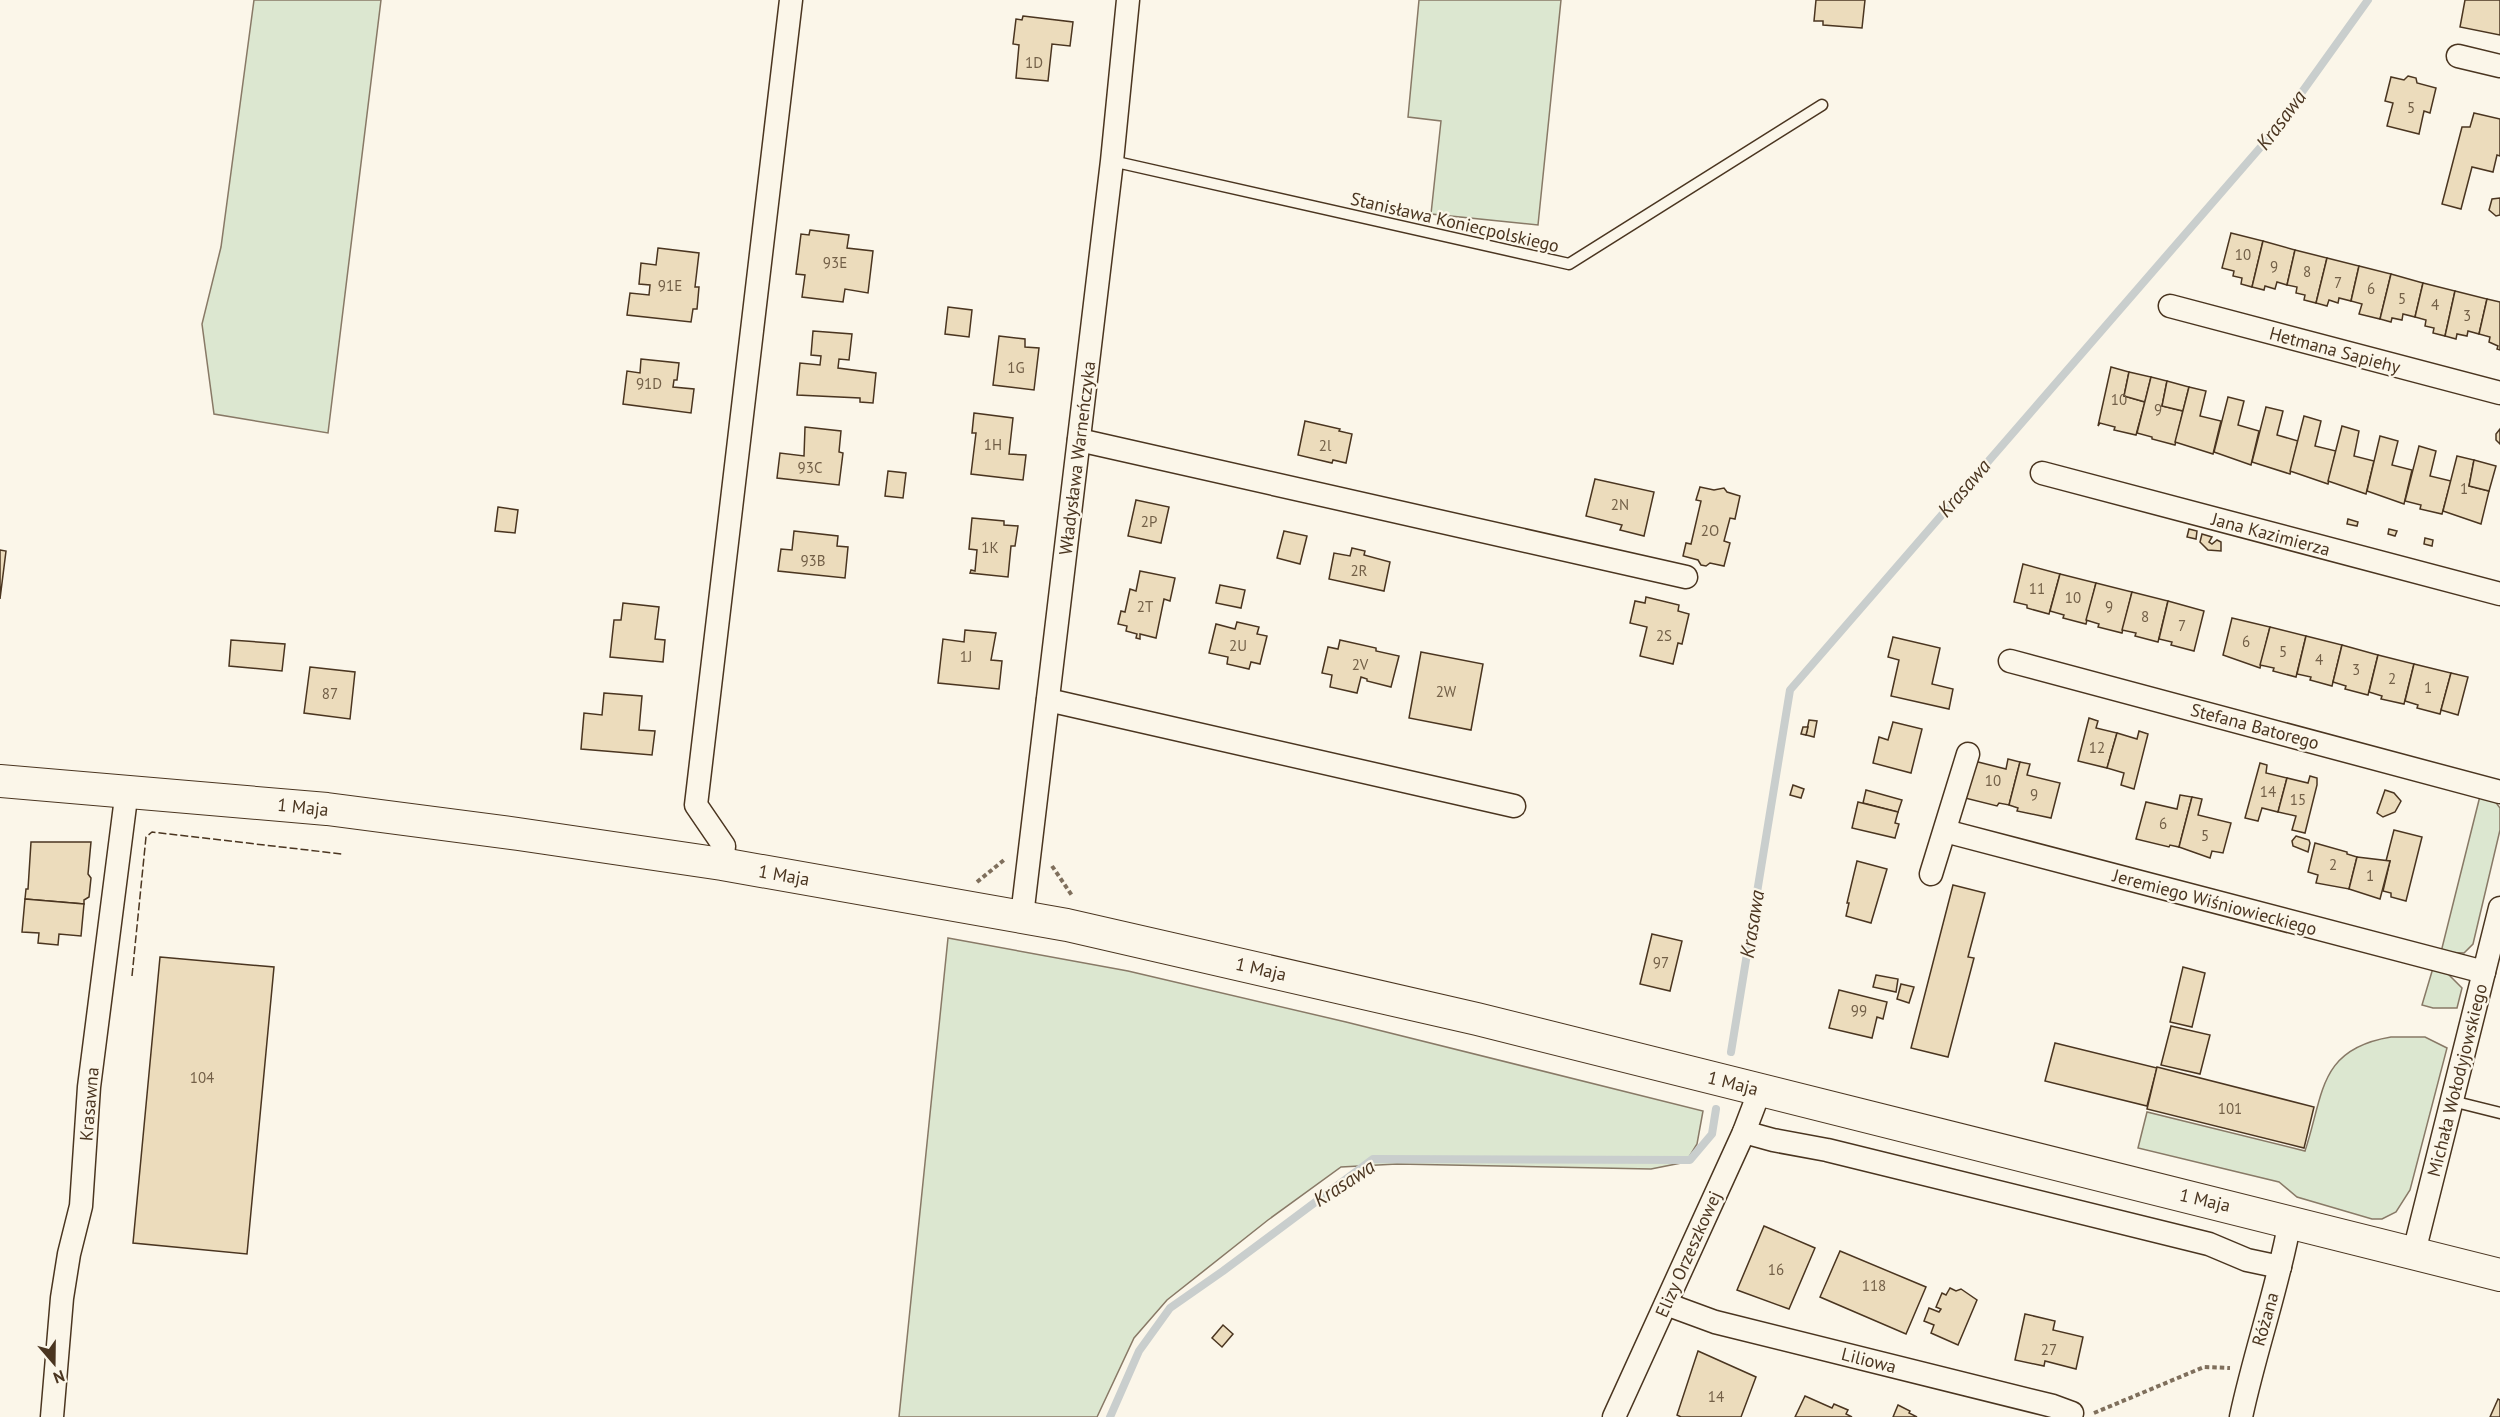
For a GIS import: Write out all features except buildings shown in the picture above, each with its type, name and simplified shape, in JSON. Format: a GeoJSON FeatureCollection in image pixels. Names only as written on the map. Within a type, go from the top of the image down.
{"type":"FeatureCollection","features":[{"type":"Feature","properties":{"kind":"main road","name":"1 Maja"},"geometry":{"type":"LineString","coordinates":[[0,780],[327,809],[722,864],[1022,916],[1477,1019],[2414,1251],[2500,1275]]}},
{"type":"Feature","properties":{"kind":"street"},"geometry":{"type":"LineString","coordinates":[[722,864],[724,846],[696,805],[791,0]]}},
{"type":"Feature","properties":{"kind":"street","name":"Władysława Warneńczyka"},"geometry":{"type":"LineString","coordinates":[[1022,916],[1112,161],[1128,0]]}},
{"type":"Feature","properties":{"kind":"street"},"geometry":{"type":"LineString","coordinates":[[2458,56],[2500,66]]}},
{"type":"Feature","properties":{"kind":"street","name":"Hetmana Sapiehy"},"geometry":{"type":"LineString","coordinates":[[2170,306],[2500,393]]}},
{"type":"Feature","properties":{"kind":"street"},"geometry":{"type":"LineString","coordinates":[[1079,440],[1686,577]]}},
{"type":"Feature","properties":{"kind":"street","name":"Jana Kazimierza"},"geometry":{"type":"LineString","coordinates":[[2042,473],[2500,594]]}},
{"type":"Feature","properties":{"kind":"street","name":"Stefana Batorego"},"geometry":{"type":"LineString","coordinates":[[2010,661],[2500,792]]}},
{"type":"Feature","properties":{"kind":"street"},"geometry":{"type":"LineString","coordinates":[[1048,700],[1514,806]]}},
{"type":"Feature","properties":{"kind":"street"},"geometry":{"type":"LineString","coordinates":[[1931,874],[1968,754]]}},
{"type":"Feature","properties":{"kind":"street","name":"Krasawna"},"geometry":{"type":"LineString","coordinates":[[52,1417],[62,1298],[69,1254],[81,1206],[89,1087],[128,790]]}},
{"type":"Feature","properties":{"kind":"street","name":"Jeremiego Wiśniowieckiego"},"geometry":{"type":"LineString","coordinates":[[1945,831],[2484,972]]}},
{"type":"Feature","properties":{"kind":"street","name":"Michała Wołodyjowskiego"},"geometry":{"type":"LineString","coordinates":[[2414,1251],[2500,908]]}},
{"type":"Feature","properties":{"kind":"street","name":"Elizy Orzeszkowej"},"geometry":{"type":"LineString","coordinates":[[1614,1417],[1744,1132],[1760,1090]]}},
{"type":"Feature","properties":{"kind":"street"},"geometry":{"type":"LineString","coordinates":[[1744,1132],[1827,1150],[2209,1244],[2247,1260],[2280,1267]]}},
{"type":"Feature","properties":{"kind":"street","name":"Różana"},"geometry":{"type":"LineString","coordinates":[[2241,1417],[2290,1221]]}},
{"type":"Feature","properties":{"kind":"street","name":"Liliowa"},"geometry":{"type":"LineString","coordinates":[[1665,1304],[1715,1322],[2053,1406],[2072,1413]]}},
{"type":"Feature","properties":{"kind":"lane","name":"Stanisława Koniecpolskiego"},"geometry":{"type":"LineString","coordinates":[[1112,161],[1569,264],[1822,105]]}},
{"type":"Feature","properties":{"kind":"lane"},"geometry":{"type":"LineString","coordinates":[[2452,1101],[2500,1113]]}},
{"type":"Feature","properties":{"kind":"path"},"geometry":{"type":"LineString","coordinates":[[2072,1413],[2083,1415],[2094,1413],[2204,1367],[2252,1368]]}},
{"type":"Feature","properties":{"kind":"green space"},"geometry":{"type":"Polygon","coordinates":[[[254,0],[381,0],[328,433],[214,414],[202,324],[221,247],[254,0]]]}},
{"type":"Feature","properties":{"kind":"green space"},"geometry":{"type":"Polygon","coordinates":[[[1419,0],[1561,0],[1538,225],[1431,214],[1441,121],[1408,117],[1419,0]]]}},
{"type":"Feature","properties":{"kind":"green space"},"geometry":{"type":"Polygon","coordinates":[[[2480,796],[2494,800],[2500,808],[2500,830],[2473,944],[2464,953],[2441,952],[2480,796]]]}},
{"type":"Feature","properties":{"kind":"green space"},"geometry":{"type":"Polygon","coordinates":[[[948,938],[1128,971],[1346,1022],[1703,1111],[1697,1144],[1686,1162],[1651,1169],[1397,1164],[1341,1167],[1268,1220],[1167,1300],[1134,1338],[1097,1417],[899,1417],[948,938]]]}},
{"type":"Feature","properties":{"kind":"green space"},"geometry":{"type":"Polygon","coordinates":[[[2433,968],[2446,972],[2462,988],[2457,1008],[2433,1008],[2422,1005],[2433,968]]]}},
{"type":"Feature","properties":{"kind":"green space"},"geometry":{"type":"Polygon","coordinates":[[[2391,1037],[2425,1037],[2447,1048],[2410,1190],[2396,1212],[2382,1219],[2372,1219],[2297,1197],[2279,1182],[2138,1148],[2147,1112],[2305,1151],[2321,1093],[2337,1063],[2349,1052],[2367,1043],[2391,1037]]]}},
{"type":"Feature","properties":{"kind":"waterway","name":"Krasawa"},"geometry":{"type":"LineString","coordinates":[[1731,1052],[1790,690],[2272,134],[2368,0]]}},
{"type":"Feature","properties":{"kind":"waterway","name":"Krasawa"},"geometry":{"type":"LineString","coordinates":[[1110,1417],[1139,1351],[1170,1308],[1373,1159],[1690,1160],[1712,1134],[1716,1109]]}},
{"type":"Feature","properties":{"kind":"fence"},"geometry":{"type":"LineString","coordinates":[[132,976],[146,837],[152,832],[342,854]]}}]}
